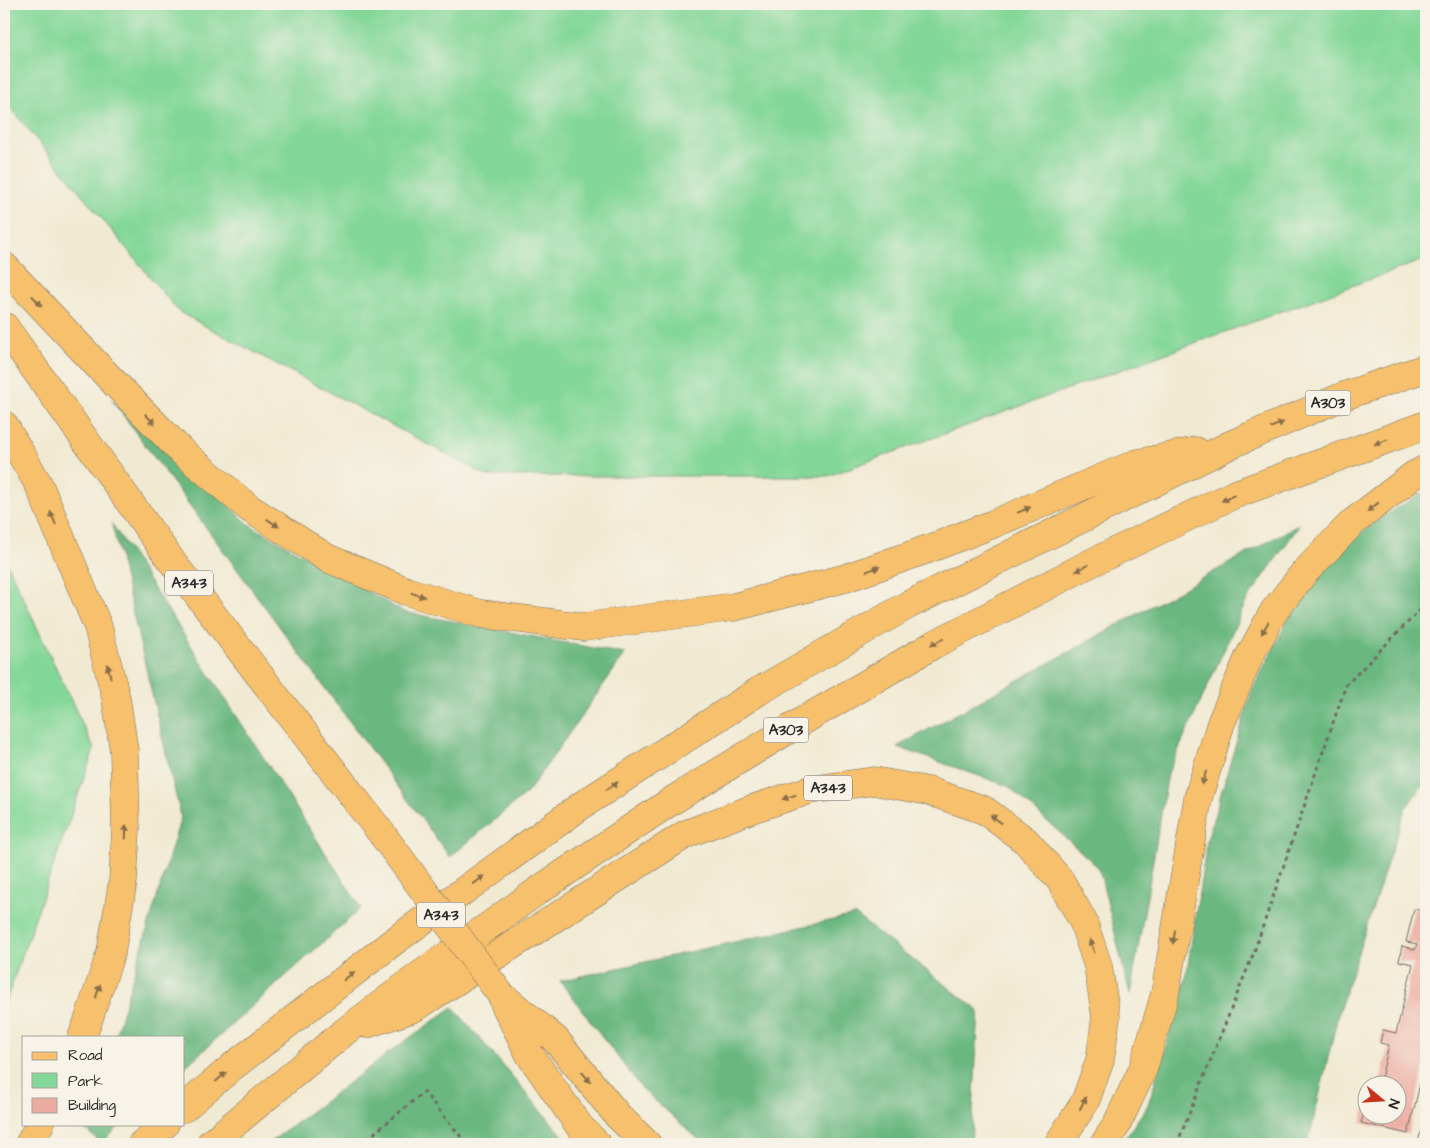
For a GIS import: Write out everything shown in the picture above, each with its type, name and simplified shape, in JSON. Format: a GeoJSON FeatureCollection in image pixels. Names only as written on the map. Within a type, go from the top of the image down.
{"type":"FeatureCollection","features":[{"type":"Feature","properties":{"kind":"main road"},"geometry":{"type":"LineString","coordinates":[[4,266],[180,450],[249,508],[327,558],[406,591],[481,614],[584,627],[734,607],[833,582],[923,551],[993,524],[1135,464],[1232,444]]}},
{"type":"Feature","properties":{"kind":"main road","name":"A343"},"geometry":{"type":"LineString","coordinates":[[4,326],[173,563],[382,834],[501,995],[530,1055],[580,1127],[597,1144]]}},
{"type":"Feature","properties":{"kind":"main road","name":"A303"},"geometry":{"type":"LineString","coordinates":[[185,1107],[232,1067],[393,942],[582,805],[759,692],[908,605],[1232,444],[1344,396],[1426,368]]}},
{"type":"Feature","properties":{"kind":"main road"},"geometry":{"type":"LineString","coordinates":[[4,425],[39,485],[98,627],[116,698],[124,751],[126,829],[123,881],[111,952],[82,1036]]}},
{"type":"Feature","properties":{"kind":"main road","name":"A303"},"geometry":{"type":"LineString","coordinates":[[210,1144],[343,1033],[536,892],[673,800],[814,714],[933,645],[1091,563],[1233,495],[1426,425]]}},
{"type":"Feature","properties":{"kind":"main road"},"geometry":{"type":"LineString","coordinates":[[1104,1144],[1116,1126],[1143,1069],[1165,994],[1198,798],[1221,722],[1249,657],[1274,611],[1304,573],[1352,524],[1414,475],[1426,469]]}},
{"type":"Feature","properties":{"kind":"main road","name":"A343"},"geometry":{"type":"LineString","coordinates":[[343,1033],[414,1008],[686,834],[749,810],[810,790],[874,781],[928,791],[984,810],[1026,840],[1060,880],[1083,921],[1098,966],[1106,1017],[1100,1060],[1085,1102],[1058,1144]]}},
{"type":"Feature","properties":{"kind":"main road","name":"A343"},"geometry":{"type":"LineString","coordinates":[[501,995],[554,1039],[618,1116],[647,1144]]}},
{"type":"Feature","properties":{"kind":"main road"},"geometry":{"type":"LineString","coordinates":[[29,1144],[39,1126]]}},
{"type":"Feature","properties":{"kind":"main road"},"geometry":{"type":"LineString","coordinates":[[142,1144],[163,1126]]}},
{"type":"Feature","properties":{"kind":"lane"},"geometry":{"type":"LineString","coordinates":[[1424,1144],[1426,1136]]}},
{"type":"Feature","properties":{"kind":"path"},"geometry":{"type":"LineString","coordinates":[[1177,1144],[1254,952],[1346,685],[1426,604]]}},
{"type":"Feature","properties":{"kind":"path"},"geometry":{"type":"LineString","coordinates":[[361,1144],[424,1092],[466,1144]]}},
{"type":"Feature","properties":{"kind":"green space"},"geometry":{"type":"Polygon","coordinates":[[[4,4],[1426,4],[1426,259],[828,476],[487,476],[179,312],[4,100],[4,4]]]}},
{"type":"Feature","properties":{"kind":"green space"},"geometry":{"type":"Polygon","coordinates":[[[111,399],[250,525],[404,612],[625,654],[528,792],[450,857],[111,399]]]}},
{"type":"Feature","properties":{"kind":"green space"},"geometry":{"type":"Polygon","coordinates":[[[1426,491],[1426,781],[1405,809],[1339,1011],[1308,1143],[1121,1144],[1148,1105],[1186,978],[1207,840],[1252,690],[1297,602],[1344,547],[1383,516],[1426,491]]]}},
{"type":"Feature","properties":{"kind":"green space"},"geometry":{"type":"Polygon","coordinates":[[[112,524],[361,908],[185,1067],[185,1036],[115,1036],[181,817],[112,524]]]}},
{"type":"Feature","properties":{"kind":"green space"},"geometry":{"type":"Polygon","coordinates":[[[1300,524],[1246,602],[1168,773],[1130,995],[1099,868],[1008,786],[897,747],[1300,524]]]}},
{"type":"Feature","properties":{"kind":"green space"},"geometry":{"type":"Polygon","coordinates":[[[4,557],[94,749],[4,1007],[4,557]]]}},
{"type":"Feature","properties":{"kind":"green space"},"geometry":{"type":"Polygon","coordinates":[[[855,915],[979,1011],[971,1144],[704,1144],[642,1089],[560,981],[855,915]]]}},
{"type":"Feature","properties":{"kind":"green space"},"geometry":{"type":"Polygon","coordinates":[[[453,1007],[570,1144],[268,1144],[394,1049],[453,1007]]]}},
{"type":"Feature","properties":{"kind":"green space"},"geometry":{"type":"Polygon","coordinates":[[[81,1126],[120,1126],[101,1143],[81,1126]]]}},
{"type":"Feature","properties":{"kind":"building"},"geometry":{"type":"Polygon","coordinates":[[[1426,888],[1426,902],[1420,899],[1426,888]]]}},
{"type":"Feature","properties":{"kind":"building"},"geometry":{"type":"Polygon","coordinates":[[[1414,909],[1426,912],[1426,1059],[1408,1134],[1374,1126],[1408,1126],[1408,1076],[1381,1076],[1389,1045],[1380,1043],[1383,1030],[1396,1033],[1413,964],[1399,961],[1402,946],[1415,950],[1417,944],[1406,942],[1414,909]]]}}]}
